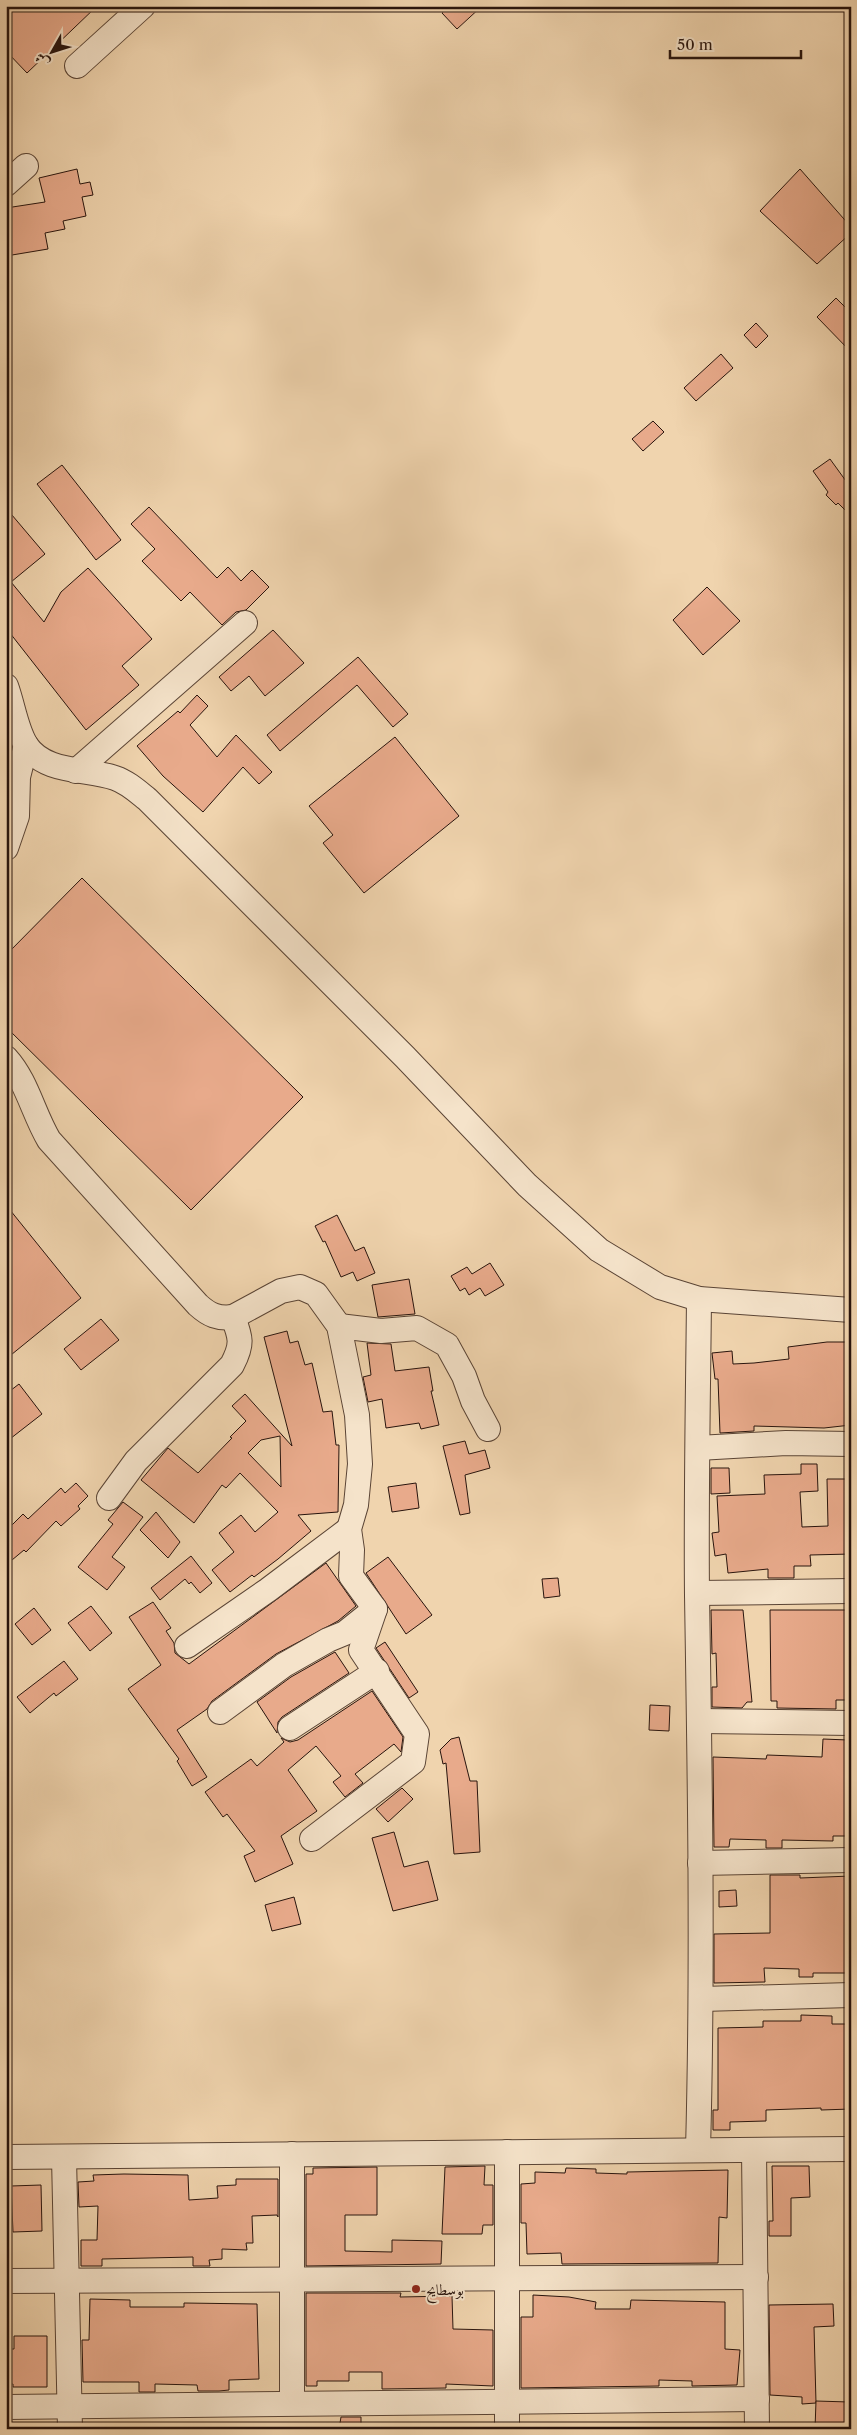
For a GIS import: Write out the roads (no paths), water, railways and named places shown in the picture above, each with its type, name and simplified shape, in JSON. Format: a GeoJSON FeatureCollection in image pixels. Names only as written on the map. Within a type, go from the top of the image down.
{"type":"FeatureCollection","features":[{"type":"Feature","properties":{"kind":"street"},"geometry":{"type":"LineString","coordinates":[[77,66],[143,6]]}},
{"type":"Feature","properties":{"kind":"street"},"geometry":{"type":"LineString","coordinates":[[6,184],[26,166]]}},
{"type":"Feature","properties":{"kind":"street"},"geometry":{"type":"LineString","coordinates":[[76,771],[245,623]]}},
{"type":"Feature","properties":{"kind":"street"},"geometry":{"type":"LineString","coordinates":[[6,686],[26,745],[40,758],[63,768],[118,779],[147,799],[405,1057],[527,1185],[599,1250],[660,1287],[699,1299],[851,1310]]}},
{"type":"Feature","properties":{"kind":"street"},"geometry":{"type":"LineString","coordinates":[[6,848],[18,816],[18,777],[26,745]]}},
{"type":"Feature","properties":{"kind":"street"},"geometry":{"type":"LineString","coordinates":[[6,1058],[20,1077],[35,1114],[49,1140],[198,1305],[210,1315],[224,1318],[233,1317],[280,1291],[300,1287],[316,1294],[339,1326],[358,1414],[360,1464],[356,1505],[349,1529],[351,1576],[375,1609]]}},
{"type":"Feature","properties":{"kind":"street"},"geometry":{"type":"LineString","coordinates":[[698,2150],[702,1999],[700,1863],[701,1722],[697,1593],[699,1299]]}},
{"type":"Feature","properties":{"kind":"street"},"geometry":{"type":"LineString","coordinates":[[109,1498],[136,1461],[232,1365],[240,1351],[241,1340],[233,1317]]}},
{"type":"Feature","properties":{"kind":"street"},"geometry":{"type":"LineString","coordinates":[[339,1326],[381,1331],[417,1328],[447,1344],[464,1376],[476,1408],[488,1429]]}},
{"type":"Feature","properties":{"kind":"street"},"geometry":{"type":"LineString","coordinates":[[698,1448],[786,1443],[851,1444]]}},
{"type":"Feature","properties":{"kind":"street"},"geometry":{"type":"LineString","coordinates":[[187,1646],[268,1590],[349,1529]]}},
{"type":"Feature","properties":{"kind":"street"},"geometry":{"type":"LineString","coordinates":[[697,1593],[851,1591]]}},
{"type":"Feature","properties":{"kind":"street"},"geometry":{"type":"LineString","coordinates":[[312,1839],[413,1762],[417,1734],[377,1671],[361,1650],[375,1609]]}},
{"type":"Feature","properties":{"kind":"street"},"geometry":{"type":"LineString","coordinates":[[220,1712],[284,1666],[328,1640],[345,1633],[375,1609]]}},
{"type":"Feature","properties":{"kind":"street"},"geometry":{"type":"LineString","coordinates":[[290,1728],[377,1671]]}},
{"type":"Feature","properties":{"kind":"street"},"geometry":{"type":"LineString","coordinates":[[701,1722],[851,1722]]}},
{"type":"Feature","properties":{"kind":"street"},"geometry":{"type":"LineString","coordinates":[[700,1863],[851,1860]]}},
{"type":"Feature","properties":{"kind":"street"},"geometry":{"type":"LineString","coordinates":[[702,1999],[851,1995]]}},
{"type":"Feature","properties":{"kind":"street"},"geometry":{"type":"LineString","coordinates":[[6,2157],[851,2149]]}},
{"type":"Feature","properties":{"kind":"street"},"geometry":{"type":"LineString","coordinates":[[754,2150],[757,2429]]}},
{"type":"Feature","properties":{"kind":"street"},"geometry":{"type":"LineString","coordinates":[[506,2429],[507,2152]]}},
{"type":"Feature","properties":{"kind":"street"},"geometry":{"type":"LineString","coordinates":[[292,2154],[292,2403]]}},
{"type":"Feature","properties":{"kind":"street"},"geometry":{"type":"LineString","coordinates":[[64,2157],[70,2418]]}},
{"type":"Feature","properties":{"kind":"street"},"geometry":{"type":"LineString","coordinates":[[6,2281],[756,2277]]}},
{"type":"Feature","properties":{"kind":"street"},"geometry":{"type":"LineString","coordinates":[[6,2407],[70,2418],[292,2403],[506,2404],[757,2399]]}},
{"type":"Feature","properties":{"kind":"place","name":"بوسطايح"},"geometry":{"type":"Point","coordinates":[416,2289]}}]}
